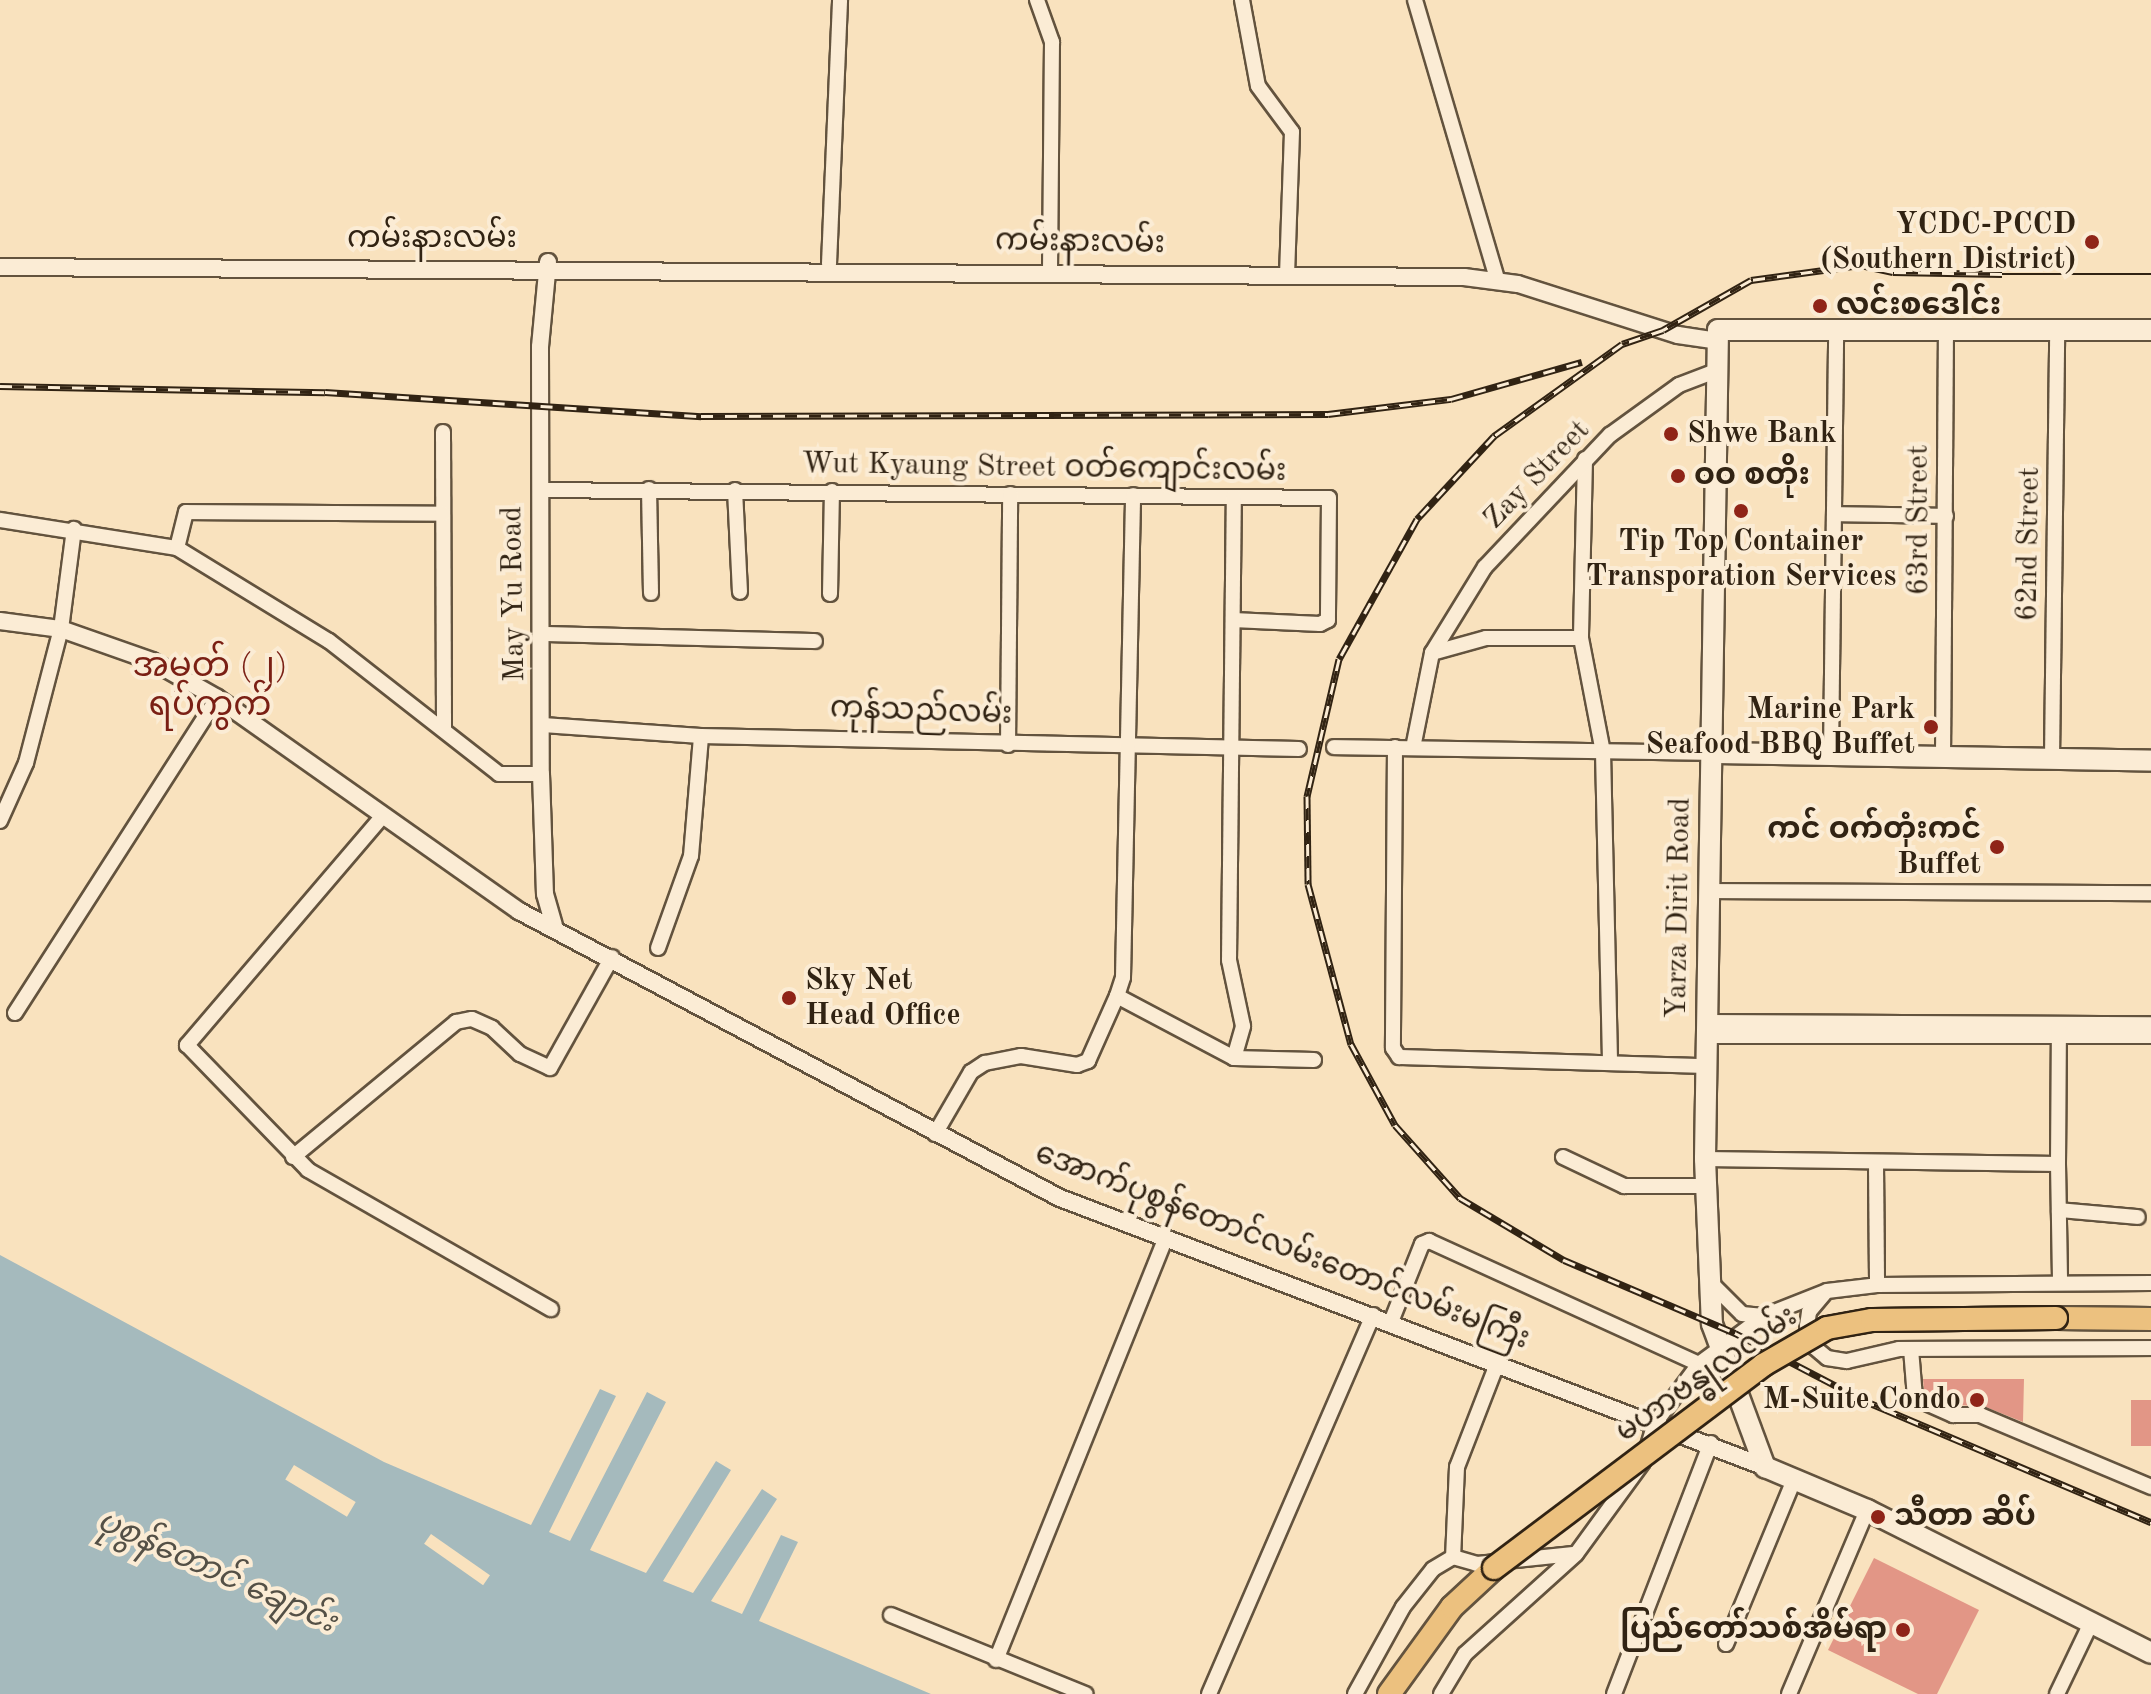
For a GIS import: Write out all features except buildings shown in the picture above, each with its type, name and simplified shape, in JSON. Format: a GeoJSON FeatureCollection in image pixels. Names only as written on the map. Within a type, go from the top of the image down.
{"type":"FeatureCollection","features":[{"type":"Feature","properties":{"kind":"main road","name":"ကမ်းနားလမ်း"},"geometry":{"type":"LineString","coordinates":[[2057,336],[2151,330]]}},
{"type":"Feature","properties":{"kind":"main road","name":"ကမ်းနားလမ်း"},"geometry":{"type":"LineString","coordinates":[[1718,335],[2057,336],[2151,341]]}},
{"type":"Feature","properties":{"kind":"main road","name":"Yarza Dirit Road"},"geometry":{"type":"LineString","coordinates":[[1718,335],[1705,1159],[1709,1281],[1717,1345],[1765,1467]]}},
{"type":"Feature","properties":{"kind":"main road"},"geometry":{"type":"LineString","coordinates":[[1712,753],[2151,761]]}},
{"type":"Feature","properties":{"kind":"main road","name":"မဟာဗန္ဓုလလမ်း"},"geometry":{"type":"LineString","coordinates":[[1389,1694],[1434,1628],[1494,1568],[1791,1347],[1827,1328],[1872,1320],[2151,1319]]}},
{"type":"Feature","properties":{"kind":"main road","name":"အောက်ပုစွန်တောင်လမ်းတောင်လမ်းမကြီး"},"geometry":{"type":"LineString","coordinates":[[1765,1467],[1867,1510],[2151,1653]]}},
{"type":"Feature","properties":{"kind":"street"},"geometry":{"type":"LineString","coordinates":[[829,264],[840,0]]}},
{"type":"Feature","properties":{"kind":"street"},"geometry":{"type":"LineString","coordinates":[[1037,0],[1052,42],[1049,270]]}},
{"type":"Feature","properties":{"kind":"street"},"geometry":{"type":"LineString","coordinates":[[1242,0],[1258,86],[1292,132],[1287,274]]}},
{"type":"Feature","properties":{"kind":"street"},"geometry":{"type":"LineString","coordinates":[[1415,0],[1496,275]]}},
{"type":"Feature","properties":{"kind":"street"},"geometry":{"type":"LineString","coordinates":[[1424,27],[1427,0]]}},
{"type":"Feature","properties":{"kind":"street","name":"ကမ်းနားလမ်း"},"geometry":{"type":"LineString","coordinates":[[0,264],[1496,275],[1678,335],[1718,335]]}},
{"type":"Feature","properties":{"kind":"street","name":"ကမ်းနားလမ်း"},"geometry":{"type":"LineString","coordinates":[[547,266],[829,264],[1049,270]]}},
{"type":"Feature","properties":{"kind":"street","name":"May Yu Road"},"geometry":{"type":"LineString","coordinates":[[547,266],[541,490],[544,634],[541,774],[545,894],[554,925]]}},
{"type":"Feature","properties":{"kind":"street"},"geometry":{"type":"LineString","coordinates":[[1831,755],[1836,336]]}},
{"type":"Feature","properties":{"kind":"street","name":"63rd Street"},"geometry":{"type":"LineString","coordinates":[[1943,758],[1946,336]]}},
{"type":"Feature","properties":{"kind":"street","name":"62nd Street"},"geometry":{"type":"LineString","coordinates":[[2052,759],[2057,336]]}},
{"type":"Feature","properties":{"kind":"street","name":"Zay Street"},"geometry":{"type":"LineString","coordinates":[[1432,653],[1485,567],[1585,459],[1679,385],[1716,371]]}},
{"type":"Feature","properties":{"kind":"street"},"geometry":{"type":"LineString","coordinates":[[443,432],[444,730]]}},
{"type":"Feature","properties":{"kind":"street"},"geometry":{"type":"LineString","coordinates":[[1585,459],[1581,638],[1603,752],[1610,1061]]}},
{"type":"Feature","properties":{"kind":"street"},"geometry":{"type":"LineString","coordinates":[[649,489],[651,593]]}},
{"type":"Feature","properties":{"kind":"street","name":"Wut Kyaung Street ဝတ်ကျောင်းလမ်း"},"geometry":{"type":"LineString","coordinates":[[541,490],[1133,495],[1330,502],[1328,620],[1233,620]]}},
{"type":"Feature","properties":{"kind":"street"},"geometry":{"type":"LineString","coordinates":[[735,490],[740,592]]}},
{"type":"Feature","properties":{"kind":"street"},"geometry":{"type":"LineString","coordinates":[[830,594],[832,491]]}},
{"type":"Feature","properties":{"kind":"street"},"geometry":{"type":"LineString","coordinates":[[1008,745],[1010,494]]}},
{"type":"Feature","properties":{"kind":"street"},"geometry":{"type":"LineString","coordinates":[[935,1134],[971,1072],[985,1063],[1021,1056],[1077,1065],[1088,1061],[1117,996],[1128,747],[1133,495]]}},
{"type":"Feature","properties":{"kind":"street"},"geometry":{"type":"LineString","coordinates":[[1234,497],[1229,960],[1243,1026],[1234,1058]]}},
{"type":"Feature","properties":{"kind":"street"},"geometry":{"type":"LineString","coordinates":[[177,548],[186,512],[443,514]]}},
{"type":"Feature","properties":{"kind":"street"},"geometry":{"type":"LineString","coordinates":[[1834,514],[1946,516]]}},
{"type":"Feature","properties":{"kind":"street"},"geometry":{"type":"LineString","coordinates":[[0,520],[74,529],[177,548],[329,641],[499,774],[541,774]]}},
{"type":"Feature","properties":{"kind":"street"},"geometry":{"type":"LineString","coordinates":[[0,821],[26,763],[61,629],[74,529]]}},
{"type":"Feature","properties":{"kind":"street","name":"အောက်ပုစွန်တောင်လမ်းတောင်လမ်းမကြီး"},"geometry":{"type":"LineString","coordinates":[[0,621],[61,629],[152,661],[217,698],[381,818],[519,911],[554,925],[935,1134],[1060,1198],[1711,1443],[1765,1467]]}},
{"type":"Feature","properties":{"kind":"street"},"geometry":{"type":"LineString","coordinates":[[544,634],[815,641]]}},
{"type":"Feature","properties":{"kind":"street"},"geometry":{"type":"LineString","coordinates":[[1413,748],[1432,653],[1486,638],[1581,638]]}},
{"type":"Feature","properties":{"kind":"street"},"geometry":{"type":"LineString","coordinates":[[15,1013],[217,698]]}},
{"type":"Feature","properties":{"kind":"street","name":"ကုန်သည်လမ်း"},"geometry":{"type":"LineString","coordinates":[[543,725],[701,736],[1299,749]]}},
{"type":"Feature","properties":{"kind":"street"},"geometry":{"type":"LineString","coordinates":[[658,948],[691,856],[701,736]]}},
{"type":"Feature","properties":{"kind":"street"},"geometry":{"type":"LineString","coordinates":[[1334,747],[1712,753]]}},
{"type":"Feature","properties":{"kind":"street"},"geometry":{"type":"LineString","coordinates":[[1395,747],[1393,1048],[1399,1057],[1708,1066]]}},
{"type":"Feature","properties":{"kind":"street"},"geometry":{"type":"LineString","coordinates":[[381,818],[187,1045],[293,1157],[551,1309]]}},
{"type":"Feature","properties":{"kind":"street"},"geometry":{"type":"LineString","coordinates":[[1710,891],[2151,893]]}},
{"type":"Feature","properties":{"kind":"street"},"geometry":{"type":"LineString","coordinates":[[293,1157],[456,1022],[472,1019],[492,1028],[520,1054],[550,1068],[612,957]]}},
{"type":"Feature","properties":{"kind":"street"},"geometry":{"type":"LineString","coordinates":[[1117,996],[1234,1058],[1314,1060]]}},
{"type":"Feature","properties":{"kind":"street"},"geometry":{"type":"LineString","coordinates":[[1708,1029],[2060,1030],[2151,1024]]}},
{"type":"Feature","properties":{"kind":"street"},"geometry":{"type":"LineString","coordinates":[[2060,1030],[2151,1036]]}},
{"type":"Feature","properties":{"kind":"street"},"geometry":{"type":"LineString","coordinates":[[2060,1030],[2060,1283]]}},
{"type":"Feature","properties":{"kind":"street"},"geometry":{"type":"LineString","coordinates":[[1563,1157],[1624,1186],[1706,1186]]}},
{"type":"Feature","properties":{"kind":"street"},"geometry":{"type":"LineString","coordinates":[[1705,1159],[1876,1164],[2058,1164]]}},
{"type":"Feature","properties":{"kind":"street"},"geometry":{"type":"LineString","coordinates":[[1876,1164],[1877,1285]]}},
{"type":"Feature","properties":{"kind":"street"},"geometry":{"type":"LineString","coordinates":[[2059,1210],[2138,1217]]}},
{"type":"Feature","properties":{"kind":"street"},"geometry":{"type":"LineString","coordinates":[[996,1660],[1166,1238]]}},
{"type":"Feature","properties":{"kind":"street"},"geometry":{"type":"LineString","coordinates":[[1391,1322],[1422,1244],[1429,1241],[1699,1364]]}},
{"type":"Feature","properties":{"kind":"street"},"geometry":{"type":"LineString","coordinates":[[1709,1281],[1742,1314],[1764,1316]]}},
{"type":"Feature","properties":{"kind":"street"},"geometry":{"type":"LineString","coordinates":[[1441,1694],[1465,1654],[1576,1554],[1643,1462],[1655,1423],[1699,1364],[1717,1345],[1764,1316],[1827,1291],[1877,1285],[2151,1283]]}},
{"type":"Feature","properties":{"kind":"street"},"geometry":{"type":"LineString","coordinates":[[1827,1291],[1809,1312],[1807,1326],[1814,1347],[1827,1358],[1847,1361],[1911,1349],[2151,1348]]}},
{"type":"Feature","properties":{"kind":"street"},"geometry":{"type":"LineString","coordinates":[[1209,1694],[1373,1315]]}},
{"type":"Feature","properties":{"kind":"street"},"geometry":{"type":"LineString","coordinates":[[1911,1349],[1915,1398],[1953,1415],[1980,1415],[2151,1487]]}},
{"type":"Feature","properties":{"kind":"street"},"geometry":{"type":"LineString","coordinates":[[1453,1557],[1457,1467],[1497,1364]]}},
{"type":"Feature","properties":{"kind":"street"},"geometry":{"type":"LineString","coordinates":[[1614,1694],[1711,1443]]}},
{"type":"Feature","properties":{"kind":"street"},"geometry":{"type":"LineString","coordinates":[[1726,1644],[1794,1480]]}},
{"type":"Feature","properties":{"kind":"street"},"geometry":{"type":"LineString","coordinates":[[1789,1694],[1867,1510]]}},
{"type":"Feature","properties":{"kind":"street"},"geometry":{"type":"LineString","coordinates":[[1355,1694],[1403,1607],[1433,1569],[1453,1557],[1477,1564],[1576,1554]]}},
{"type":"Feature","properties":{"kind":"street"},"geometry":{"type":"LineString","coordinates":[[891,1615],[1086,1694]]}},
{"type":"Feature","properties":{"kind":"street"},"geometry":{"type":"LineString","coordinates":[[2057,1694],[2092,1621]]}},
{"type":"Feature","properties":{"kind":"water","name":"ပုစွန်တောင် ချောင်း"},"geometry":{"type":"Polygon","coordinates":[[[0,1255],[384,1462],[531,1525],[600,1389],[616,1396],[549,1532],[570,1541],[647,1392],[666,1402],[590,1550],[646,1573],[716,1461],[731,1470],[663,1581],[693,1593],[762,1489],[777,1499],[711,1601],[742,1614],[781,1535],[798,1542],[759,1621],[931,1694],[0,1694],[0,1255]]]}},
{"type":"Feature","properties":{"kind":"pier"},"geometry":{"type":"Polygon","coordinates":[[[294,1465],[356,1502],[347,1517],[285,1480],[294,1465]]]}},
{"type":"Feature","properties":{"kind":"pier"},"geometry":{"type":"Polygon","coordinates":[[[431,1534],[490,1575],[483,1585],[424,1544],[431,1534]]]}},
{"type":"Feature","properties":{"kind":"tram line"},"geometry":{"type":"LineString","coordinates":[[2002,274],[2151,274]]}},
{"type":"Feature","properties":{"kind":"railway"},"geometry":{"type":"LineString","coordinates":[[2002,274],[1893,272],[1860,265],[1751,280],[1663,330],[1622,344],[1494,436],[1417,519],[1339,659],[1307,796],[1308,884],[1351,1044],[1395,1125],[1460,1198],[1564,1260],[1735,1333],[1863,1400],[2151,1522]]}},
{"type":"Feature","properties":{"kind":"railway"},"geometry":{"type":"LineString","coordinates":[[0,386],[325,392],[701,416],[1328,414],[1451,399],[1582,362]]}},
{"type":"Feature","properties":{"kind":"place","name":"YCDC-PCCD (Southern District)"},"geometry":{"type":"Point","coordinates":[2092,242]}},
{"type":"Feature","properties":{"kind":"place","name":"လင်းစဒေါင်း"},"geometry":{"type":"Point","coordinates":[1820,306]}},
{"type":"Feature","properties":{"kind":"place","name":"Shwe Bank"},"geometry":{"type":"Point","coordinates":[1671,434]}},
{"type":"Feature","properties":{"kind":"place","name":"ဝဝ စတိုး"},"geometry":{"type":"Point","coordinates":[1678,476]}},
{"type":"Feature","properties":{"kind":"place","name":"Tip Top Container Transporation Services"},"geometry":{"type":"Point","coordinates":[1741,511]}},
{"type":"Feature","properties":{"kind":"place","name":"Marine Park Seafood BBQ Buffet"},"geometry":{"type":"Point","coordinates":[1931,727]}},
{"type":"Feature","properties":{"kind":"place","name":"ကင် ဝက်တုံးကင် Buffet"},"geometry":{"type":"Point","coordinates":[1997,847]}},
{"type":"Feature","properties":{"kind":"place","name":"Sky Net Head Office"},"geometry":{"type":"Point","coordinates":[789,998]}},
{"type":"Feature","properties":{"kind":"place","name":"M-Suite Condo"},"geometry":{"type":"Point","coordinates":[1977,1400]}},
{"type":"Feature","properties":{"kind":"place","name":"သီတာ ဆိပ်"},"geometry":{"type":"Point","coordinates":[1878,1517]}},
{"type":"Feature","properties":{"kind":"place","name":"ပြည်တော်သစ်အိမ််ရာ"},"geometry":{"type":"Point","coordinates":[1903,1630]}},
{"type":"Feature","properties":{"kind":"district","name":"အမှတ် (၂) ရပ်ကွက်"},"geometry":{"type":"Point","coordinates":[210,686]}}]}
